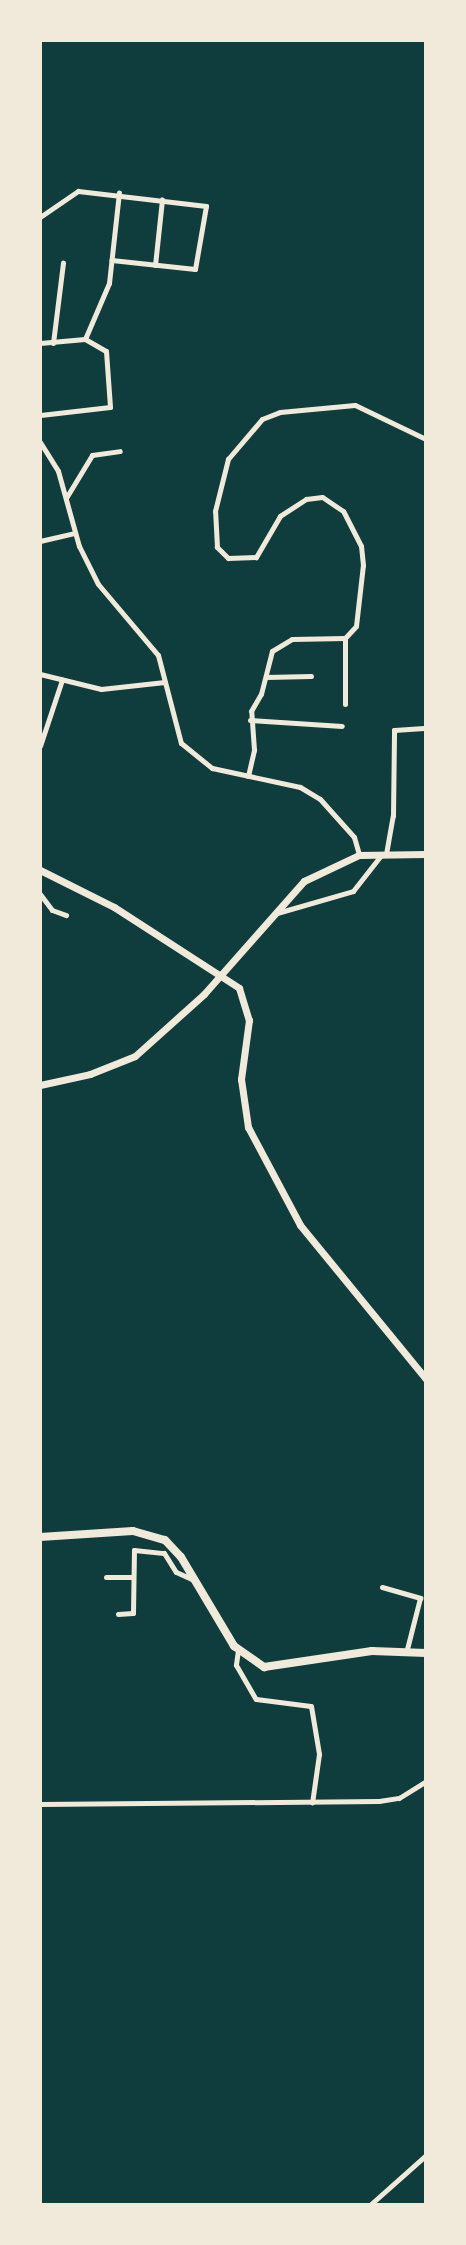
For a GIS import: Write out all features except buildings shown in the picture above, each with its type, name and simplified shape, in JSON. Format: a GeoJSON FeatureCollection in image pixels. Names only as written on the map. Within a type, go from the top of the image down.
{"type":"FeatureCollection","features":[{"type":"Feature","properties":{"kind":"main road"},"geometry":{"type":"LineString","coordinates":[[40,1537],[154,1533],[181,1557],[238,1650],[272,1668],[407,1650],[426,1653]]}},
{"type":"Feature","properties":{"kind":"street"},"geometry":{"type":"LineString","coordinates":[[40,217],[78,191],[118,193],[206,206],[200,262],[195,269],[111,260]]}},
{"type":"Feature","properties":{"kind":"street"},"geometry":{"type":"LineString","coordinates":[[85,339],[106,294],[118,193]]}},
{"type":"Feature","properties":{"kind":"street"},"geometry":{"type":"LineString","coordinates":[[155,265],[162,200]]}},
{"type":"Feature","properties":{"kind":"street"},"geometry":{"type":"LineString","coordinates":[[53,343],[63,263]]}},
{"type":"Feature","properties":{"kind":"street"},"geometry":{"type":"LineString","coordinates":[[40,343],[85,339],[106,351],[110,407],[40,415]]}},
{"type":"Feature","properties":{"kind":"street"},"geometry":{"type":"LineString","coordinates":[[248,776],[254,750],[250,720],[266,677],[272,651],[281,642],[345,638],[357,626],[364,575],[361,546],[343,511],[322,497],[306,499],[280,516],[256,557],[228,558],[217,547],[215,511],[228,459],[262,419],[280,412],[355,405],[426,439]]}},
{"type":"Feature","properties":{"kind":"street"},"geometry":{"type":"LineString","coordinates":[[40,442],[58,471],[75,533],[98,585],[158,655],[181,743],[212,768],[300,787],[320,799],[354,837],[358,855]]}},
{"type":"Feature","properties":{"kind":"street"},"geometry":{"type":"LineString","coordinates":[[66,498],[92,455],[120,451]]}},
{"type":"Feature","properties":{"kind":"street"},"geometry":{"type":"LineString","coordinates":[[40,541],[75,533]]}},
{"type":"Feature","properties":{"kind":"street"},"geometry":{"type":"LineString","coordinates":[[345,638],[345,704]]}},
{"type":"Feature","properties":{"kind":"street"},"geometry":{"type":"LineString","coordinates":[[40,675],[101,689],[165,682]]}},
{"type":"Feature","properties":{"kind":"street"},"geometry":{"type":"LineString","coordinates":[[266,677],[311,676]]}},
{"type":"Feature","properties":{"kind":"street"},"geometry":{"type":"LineString","coordinates":[[40,746],[49,726],[62,680]]}},
{"type":"Feature","properties":{"kind":"street"},"geometry":{"type":"LineString","coordinates":[[250,720],[342,726]]}},
{"type":"Feature","properties":{"kind":"street"},"geometry":{"type":"LineString","coordinates":[[40,724],[49,726]]}},
{"type":"Feature","properties":{"kind":"street"},"geometry":{"type":"LineString","coordinates":[[272,914],[353,891],[384,854],[393,816],[394,730],[424,729]]}},
{"type":"Feature","properties":{"kind":"street"},"geometry":{"type":"LineString","coordinates":[[40,1084],[90,1074],[135,1056],[204,994],[272,914],[304,881],[358,855],[426,854]]}},
{"type":"Feature","properties":{"kind":"street"},"geometry":{"type":"LineString","coordinates":[[40,870],[192,956],[239,988],[249,1020],[241,1079],[248,1127],[300,1225],[426,1379]]}},
{"type":"Feature","properties":{"kind":"street"},"geometry":{"type":"LineString","coordinates":[[40,894],[52,910],[66,915]]}},
{"type":"Feature","properties":{"kind":"street"},"geometry":{"type":"LineString","coordinates":[[118,1614],[134,1613],[134,1550],[148,1549],[164,1553],[176,1572],[194,1580]]}},
{"type":"Feature","properties":{"kind":"street"},"geometry":{"type":"LineString","coordinates":[[106,1577],[133,1577]]}},
{"type":"Feature","properties":{"kind":"street"},"geometry":{"type":"LineString","coordinates":[[382,1587],[420,1598],[407,1650]]}},
{"type":"Feature","properties":{"kind":"street"},"geometry":{"type":"LineString","coordinates":[[238,1650],[236,1665],[255,1699],[311,1706],[319,1754],[312,1803]]}},
{"type":"Feature","properties":{"kind":"street"},"geometry":{"type":"LineString","coordinates":[[40,1804],[312,1803],[399,1798],[426,1781]]}},
{"type":"Feature","properties":{"kind":"street"},"geometry":{"type":"LineString","coordinates":[[371,2205],[426,2156]]}}]}
